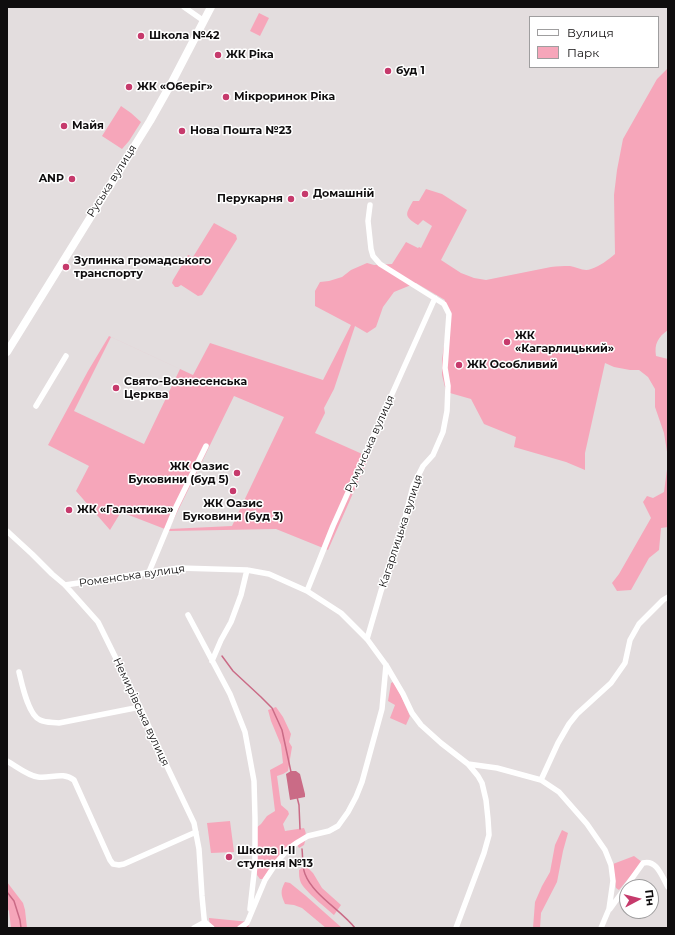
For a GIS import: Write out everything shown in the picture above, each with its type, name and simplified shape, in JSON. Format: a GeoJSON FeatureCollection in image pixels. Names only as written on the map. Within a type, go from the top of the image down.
{"type":"FeatureCollection","features":[{"type":"Feature","properties":{"kind":"main road","name":"Руська вулиця"},"geometry":{"type":"LineString","coordinates":[[7,352],[150,121],[211,7]]}},
{"type":"Feature","properties":{"kind":"street"},"geometry":{"type":"LineString","coordinates":[[184,7],[204,21]]}},
{"type":"Feature","properties":{"kind":"street","name":"Кагарлицька вулиця"},"geometry":{"type":"LineString","coordinates":[[368,639],[381,591],[401,534],[413,486],[423,466],[433,455],[443,432],[447,411],[448,386],[445,368],[449,314],[444,304],[380,264],[374,256],[370,249],[368,221],[370,205]]}},
{"type":"Feature","properties":{"kind":"street","name":"Румунська вулиця"},"geometry":{"type":"LineString","coordinates":[[308,591],[333,526],[435,298]]}},
{"type":"Feature","properties":{"kind":"street"},"geometry":{"type":"LineString","coordinates":[[36,406],[66,356]]}},
{"type":"Feature","properties":{"kind":"street"},"geometry":{"type":"LineString","coordinates":[[149,572],[176,507],[206,446]]}},
{"type":"Feature","properties":{"kind":"street","name":"Немирівська вулиця"},"geometry":{"type":"LineString","coordinates":[[7,531],[64,585],[98,622],[140,707],[194,823],[199,849],[205,925]]}},
{"type":"Feature","properties":{"kind":"street","name":"Роменська вулиця"},"geometry":{"type":"LineString","coordinates":[[64,585],[179,568],[247,570],[269,574],[308,591],[341,613],[368,639],[386,665],[412,713],[421,725],[468,764],[482,783],[486,800],[489,835],[484,853],[456,928]]}},
{"type":"Feature","properties":{"kind":"street"},"geometry":{"type":"LineString","coordinates":[[212,661],[231,622],[241,595],[247,570]]}},
{"type":"Feature","properties":{"kind":"street"},"geometry":{"type":"LineString","coordinates":[[541,780],[558,743],[569,724],[577,714],[611,683],[625,663],[630,640],[638,624],[668,597]]}},
{"type":"Feature","properties":{"kind":"street"},"geometry":{"type":"LineString","coordinates":[[188,615],[230,694],[244,732],[254,781],[255,865],[250,916]]}},
{"type":"Feature","properties":{"kind":"street"},"geometry":{"type":"LineString","coordinates":[[240,928],[247,923],[265,880],[288,849],[308,836],[329,832],[338,826],[348,812],[362,782],[382,709],[386,665]]}},
{"type":"Feature","properties":{"kind":"street"},"geometry":{"type":"LineString","coordinates":[[19,672],[30,706],[34,715],[39,720],[59,723],[140,707]]}},
{"type":"Feature","properties":{"kind":"street"},"geometry":{"type":"LineString","coordinates":[[7,761],[25,772],[37,777],[61,775],[70,777],[74,780],[113,864],[124,864],[196,832]]}},
{"type":"Feature","properties":{"kind":"street"},"geometry":{"type":"LineString","coordinates":[[468,764],[497,768],[541,780],[560,792],[587,824],[605,850],[611,865],[613,881],[609,909]]}},
{"type":"Feature","properties":{"kind":"street"},"geometry":{"type":"LineString","coordinates":[[601,928],[609,909],[643,863],[647,862],[657,866],[668,887]]}},
{"type":"Feature","properties":{"kind":"street"},"geometry":{"type":"LineString","coordinates":[[194,928],[205,925],[212,928]]}},
{"type":"Feature","properties":{"kind":"green space"},"geometry":{"type":"Polygon","coordinates":[[[259,13],[269,18],[260,36],[250,31],[259,13]]]}},
{"type":"Feature","properties":{"kind":"green space"},"geometry":{"type":"Polygon","coordinates":[[[668,68],[668,330],[662,335],[656,344],[656,356],[668,359],[668,458],[664,433],[655,407],[655,389],[648,377],[639,370],[614,367],[605,363],[585,453],[585,470],[566,462],[514,447],[516,437],[484,424],[471,399],[446,391],[442,375],[442,360],[447,325],[447,312],[443,306],[445,300],[416,283],[394,292],[383,307],[376,327],[367,333],[355,326],[334,389],[324,408],[325,413],[315,433],[369,457],[328,550],[276,529],[170,531],[121,512],[110,530],[76,491],[89,466],[48,445],[88,371],[109,336],[193,375],[210,343],[323,380],[351,325],[315,306],[315,291],[320,282],[342,277],[351,270],[367,263],[374,265],[392,264],[406,242],[421,248],[432,226],[423,220],[418,225],[408,217],[407,212],[413,201],[419,201],[426,189],[442,194],[467,210],[441,260],[461,273],[474,278],[486,280],[556,266],[570,266],[588,270],[607,261],[615,254],[614,195],[623,139],[657,79],[668,68]],[[111,337],[74,411],[144,444],[180,369],[111,337]],[[234,396],[169,529],[232,526],[284,417],[234,396]]]}},
{"type":"Feature","properties":{"kind":"green space"},"geometry":{"type":"Polygon","coordinates":[[[121,106],[141,122],[122,149],[102,136],[121,106]]]}},
{"type":"Feature","properties":{"kind":"green space"},"geometry":{"type":"Polygon","coordinates":[[[214,223],[236,235],[237,239],[202,295],[198,296],[181,285],[175,287],[172,283],[173,280],[188,255],[193,257],[214,223]]]}},
{"type":"Feature","properties":{"kind":"green space"},"geometry":{"type":"Polygon","coordinates":[[[668,462],[668,527],[661,528],[659,550],[649,558],[631,590],[617,591],[612,583],[619,574],[651,518],[643,502],[647,496],[653,498],[664,492],[668,462]]]}},
{"type":"Feature","properties":{"kind":"green space"},"geometry":{"type":"Polygon","coordinates":[[[393,682],[396,685],[410,716],[406,725],[390,718],[395,705],[388,701],[391,683],[393,682]]]}},
{"type":"Feature","properties":{"kind":"green space"},"geometry":{"type":"Polygon","coordinates":[[[276,707],[283,717],[291,734],[289,742],[292,747],[288,771],[277,776],[281,805],[288,811],[289,814],[283,824],[285,831],[304,828],[306,836],[304,845],[299,848],[295,841],[287,847],[263,879],[260,879],[257,875],[256,828],[267,816],[275,811],[270,770],[283,763],[281,745],[268,710],[276,707]]]}},
{"type":"Feature","properties":{"kind":"green space"},"geometry":{"type":"Polygon","coordinates":[[[230,821],[234,852],[211,853],[207,823],[230,821]]]}},
{"type":"Feature","properties":{"kind":"green space"},"geometry":{"type":"Polygon","coordinates":[[[562,830],[568,833],[557,882],[541,913],[540,928],[533,928],[535,902],[550,872],[555,845],[562,830]]]}},
{"type":"Feature","properties":{"kind":"green space"},"geometry":{"type":"Polygon","coordinates":[[[634,856],[642,862],[628,879],[619,879],[619,890],[616,888],[613,864],[634,856]]]}},
{"type":"Feature","properties":{"kind":"green space"},"geometry":{"type":"Polygon","coordinates":[[[307,867],[313,873],[322,888],[341,905],[334,915],[301,883],[299,878],[299,870],[307,867]]]}},
{"type":"Feature","properties":{"kind":"green space"},"geometry":{"type":"Polygon","coordinates":[[[7,882],[23,903],[27,928],[11,928],[9,911],[7,908],[7,882]]]}},
{"type":"Feature","properties":{"kind":"green space"},"geometry":{"type":"Polygon","coordinates":[[[285,882],[290,883],[342,928],[326,928],[302,908],[285,904],[282,888],[285,882]]]}},
{"type":"Feature","properties":{"kind":"green space"},"geometry":{"type":"Polygon","coordinates":[[[209,918],[250,922],[248,928],[210,928],[209,918]]]}},
{"type":"Feature","properties":{"kind":"shaded area"},"geometry":{"type":"Polygon","coordinates":[[[291,771],[296,771],[300,774],[305,797],[290,800],[286,774],[291,771]]]}},
{"type":"Feature","properties":{"kind":"waterway"},"geometry":{"type":"LineString","coordinates":[[222,656],[233,671],[272,708],[282,730],[291,772]]}},
{"type":"Feature","properties":{"kind":"waterway"},"geometry":{"type":"LineString","coordinates":[[297,797],[299,805],[300,829]]}},
{"type":"Feature","properties":{"kind":"waterway"},"geometry":{"type":"LineString","coordinates":[[302,849],[303,868],[309,882],[314,889],[355,928]]}},
{"type":"Feature","properties":{"kind":"waterway"},"geometry":{"type":"LineString","coordinates":[[7,892],[14,901],[21,928]]}},
{"type":"Feature","properties":{"kind":"place","name":"Школа №42"},"geometry":{"type":"Point","coordinates":[141,36]}},
{"type":"Feature","properties":{"kind":"place","name":"ЖК Ріка"},"geometry":{"type":"Point","coordinates":[218,55]}},
{"type":"Feature","properties":{"kind":"place","name":"буд 1"},"geometry":{"type":"Point","coordinates":[388,71]}},
{"type":"Feature","properties":{"kind":"place","name":"ЖК «Оберіг»"},"geometry":{"type":"Point","coordinates":[129,87]}},
{"type":"Feature","properties":{"kind":"place","name":"Мікроринок Ріка"},"geometry":{"type":"Point","coordinates":[226,97]}},
{"type":"Feature","properties":{"kind":"place","name":"Майя"},"geometry":{"type":"Point","coordinates":[64,126]}},
{"type":"Feature","properties":{"kind":"place","name":"Нова Пошта №23"},"geometry":{"type":"Point","coordinates":[182,131]}},
{"type":"Feature","properties":{"kind":"place","name":"ANP"},"geometry":{"type":"Point","coordinates":[72,179]}},
{"type":"Feature","properties":{"kind":"place","name":"Домашній"},"geometry":{"type":"Point","coordinates":[305,194]}},
{"type":"Feature","properties":{"kind":"place","name":"Перукарня"},"geometry":{"type":"Point","coordinates":[291,199]}},
{"type":"Feature","properties":{"kind":"place","name":"Зупинка громадського транспорту"},"geometry":{"type":"Point","coordinates":[66,267]}},
{"type":"Feature","properties":{"kind":"place","name":"ЖК «Кагарлицький»"},"geometry":{"type":"Point","coordinates":[507,342]}},
{"type":"Feature","properties":{"kind":"place","name":"ЖК Особливий"},"geometry":{"type":"Point","coordinates":[459,365]}},
{"type":"Feature","properties":{"kind":"place","name":"Свято-Вознесенська Церква"},"geometry":{"type":"Point","coordinates":[116,388]}},
{"type":"Feature","properties":{"kind":"place","name":"ЖК Оазис Буковини (буд 5)"},"geometry":{"type":"Point","coordinates":[237,473]}},
{"type":"Feature","properties":{"kind":"place","name":"ЖК Оазис Буковини (буд 3)"},"geometry":{"type":"Point","coordinates":[233,491]}},
{"type":"Feature","properties":{"kind":"place","name":"ЖК «Галактика»"},"geometry":{"type":"Point","coordinates":[69,510]}},
{"type":"Feature","properties":{"kind":"place","name":"Школа I-II ступеня №13"},"geometry":{"type":"Point","coordinates":[229,857]}}]}
